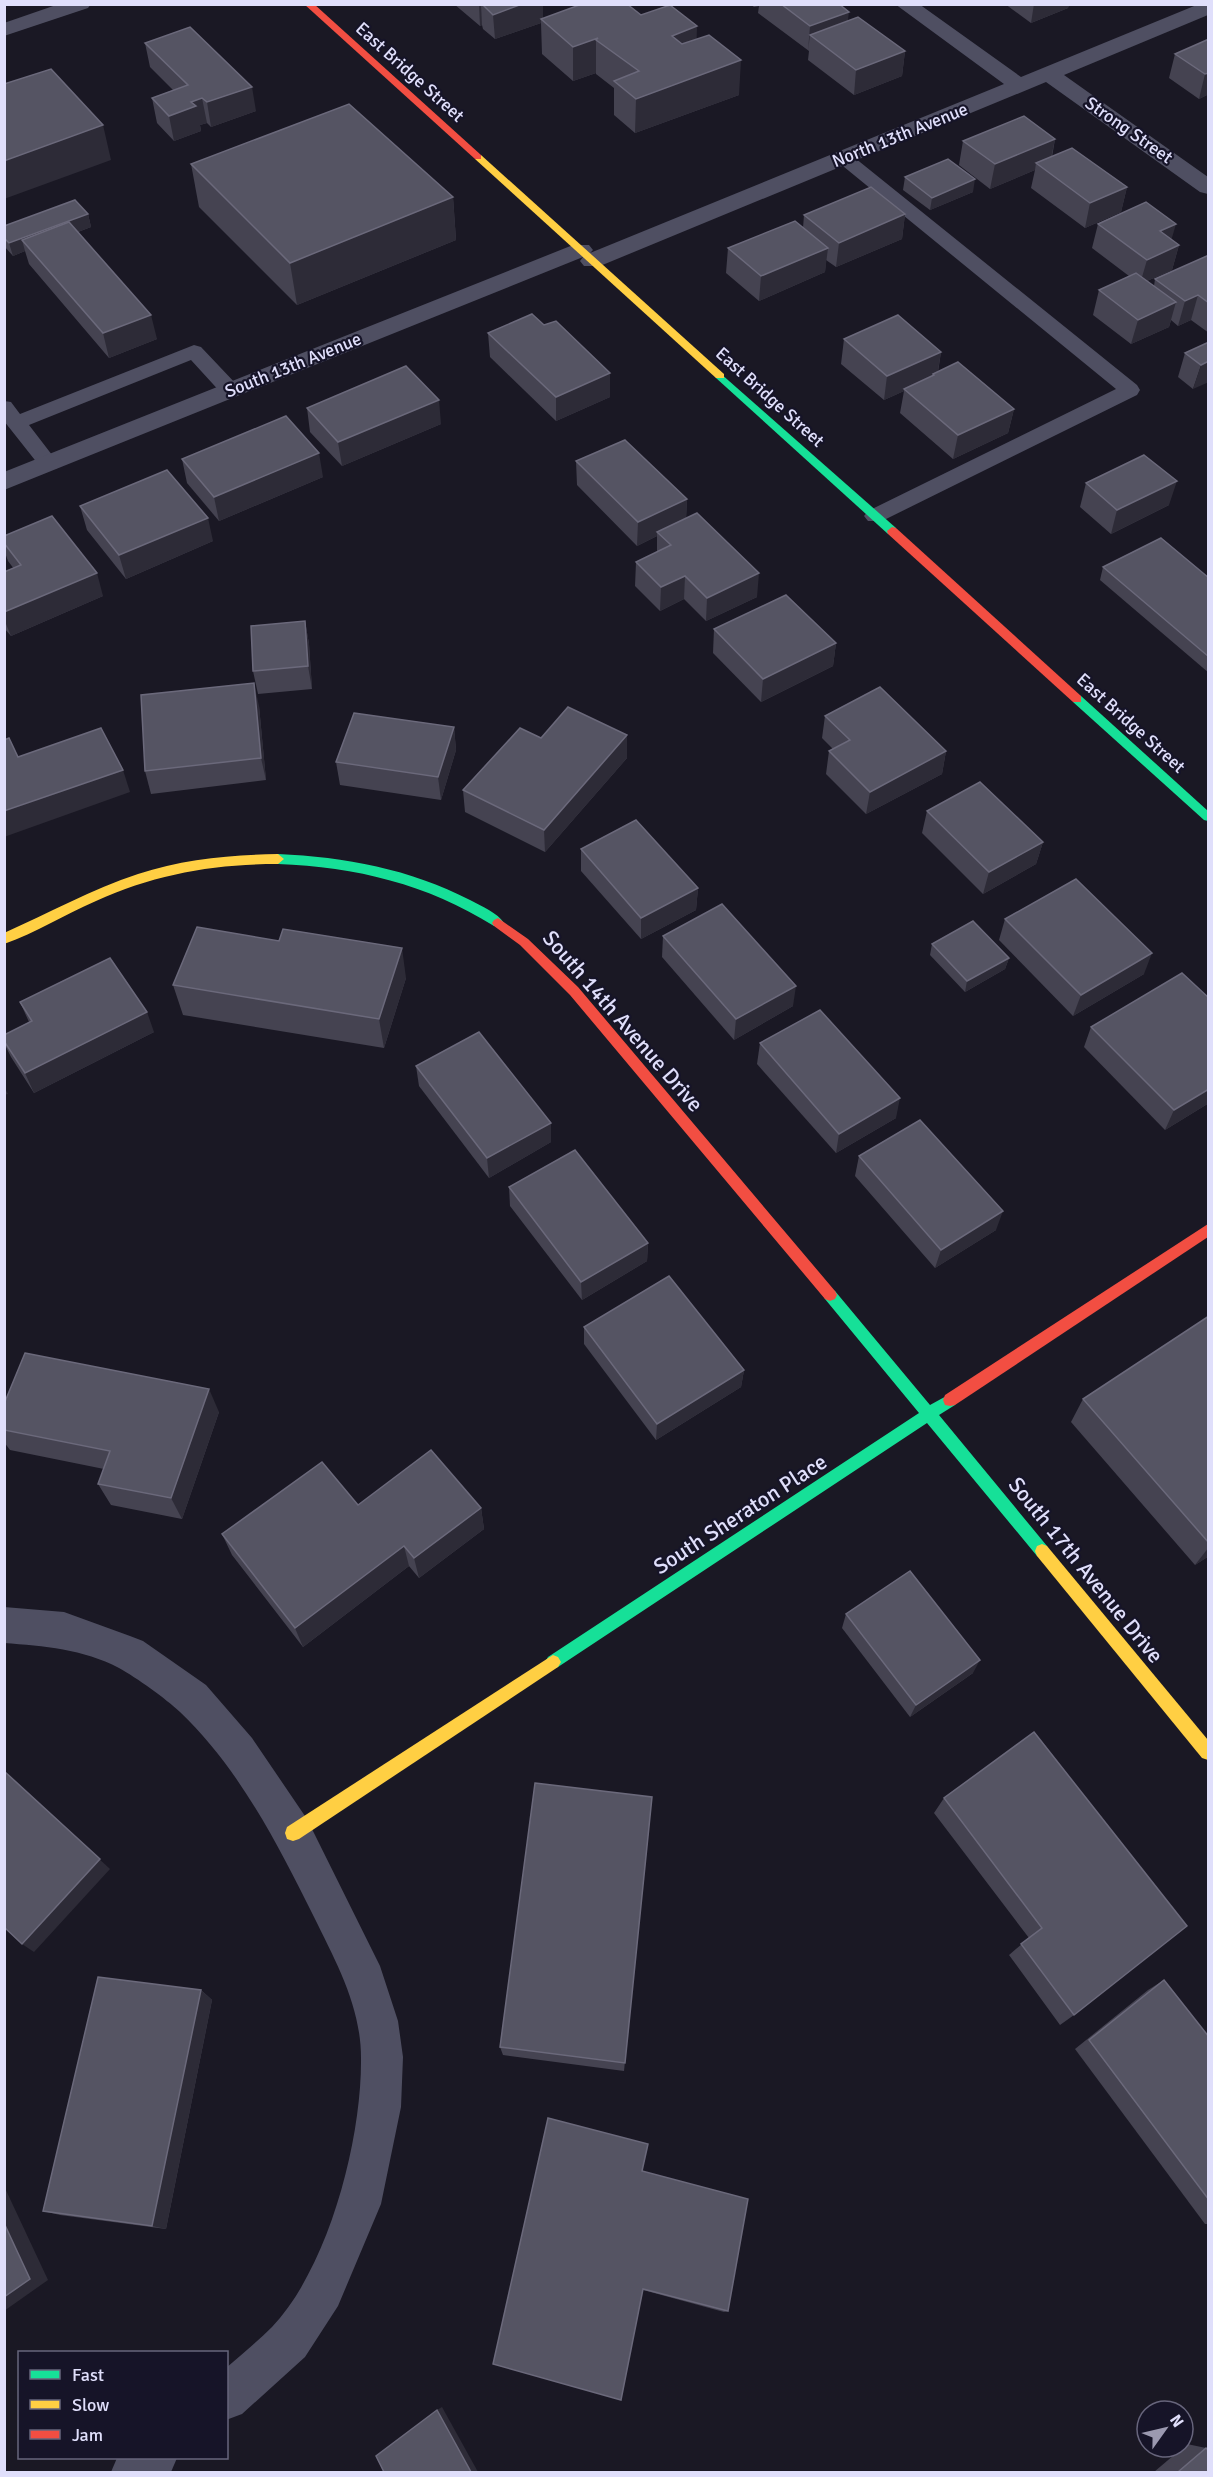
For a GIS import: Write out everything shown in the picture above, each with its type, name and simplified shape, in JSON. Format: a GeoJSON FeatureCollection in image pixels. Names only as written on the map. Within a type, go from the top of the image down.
{"type":"FeatureCollection","features":[{"type":"Feature","properties":{"kind":"street"},"geometry":{"type":"LineString","coordinates":[[4,30],[81,4]]}},
{"type":"Feature","properties":{"kind":"street","name":"East Bridge Street"},"geometry":{"type":"LineString","coordinates":[[308,4],[1209,817]]}},
{"type":"Feature","properties":{"kind":"street"},"geometry":{"type":"LineString","coordinates":[[904,4],[1020,86]]}},
{"type":"Feature","properties":{"kind":"street","name":"North 13th Avenue"},"geometry":{"type":"LineString","coordinates":[[587,255],[844,158],[1209,8]]}},
{"type":"Feature","properties":{"kind":"street","name":"Strong Street"},"geometry":{"type":"LineString","coordinates":[[1049,74],[1209,187]]}},
{"type":"Feature","properties":{"kind":"street","name":"South 13th Avenue"},"geometry":{"type":"LineString","coordinates":[[4,482],[230,390],[587,255]]}},
{"type":"Feature","properties":{"kind":"street","name":"South 14th Avenue Drive"},"geometry":{"type":"LineString","coordinates":[[4,939],[142,877],[188,866],[251,860],[290,859],[387,874],[435,889],[470,905],[508,927],[553,968],[931,1414]]}},
{"type":"Feature","properties":{"kind":"street","name":"South Sheraton Place"},"geometry":{"type":"LineString","coordinates":[[293,1833],[1209,1230]]}},
{"type":"Feature","properties":{"kind":"street","name":"South 17th Avenue Drive"},"geometry":{"type":"LineString","coordinates":[[931,1414],[1209,1752]]}},
{"type":"Feature","properties":{"kind":"street"},"geometry":{"type":"LineString","coordinates":[[4,1625],[64,1630],[130,1654],[193,1698],[238,1751],[293,1833],[366,1980],[378,2021],[382,2057],[380,2107],[360,2204],[323,2291],[289,2341],[228,2396]]}},
{"type":"Feature","properties":{"kind":"street"},"geometry":{"type":"LineString","coordinates":[[134,2472],[151,2459]]}},
{"type":"Feature","properties":{"kind":"lane"},"geometry":{"type":"LineString","coordinates":[[844,158],[1130,390],[875,516]]}},
{"type":"Feature","properties":{"kind":"lane"},"geometry":{"type":"LineString","coordinates":[[49,464],[11,415],[194,351],[230,390]]}},
{"type":"Feature","properties":{"kind":"building"},"geometry":{"type":"Polygon","coordinates":[[[482,4],[522,4],[493,15],[482,4]]]}},
{"type":"Feature","properties":{"kind":"building"},"geometry":{"type":"Polygon","coordinates":[[[582,4],[627,4],[641,15],[670,5],[697,26],[672,36],[682,44],[709,35],[741,60],[636,99],[614,81],[639,71],[596,40],[598,38],[573,47],[541,19],[582,4]]]}},
{"type":"Feature","properties":{"kind":"building"},"geometry":{"type":"Polygon","coordinates":[[[781,4],[839,4],[849,12],[810,26],[781,4]]]}},
{"type":"Feature","properties":{"kind":"building"},"geometry":{"type":"Polygon","coordinates":[[[858,17],[905,51],[856,70],[810,35],[858,17]]]}},
{"type":"Feature","properties":{"kind":"building"},"geometry":{"type":"Polygon","coordinates":[[[190,27],[252,87],[207,102],[202,98],[191,102],[196,106],[169,116],[152,98],[188,85],[145,43],[190,27]]]}},
{"type":"Feature","properties":{"kind":"building"},"geometry":{"type":"Polygon","coordinates":[[[1209,39],[1209,73],[1205,74],[1175,54],[1209,39]]]}},
{"type":"Feature","properties":{"kind":"building"},"geometry":{"type":"Polygon","coordinates":[[[51,69],[103,125],[4,161],[4,84],[51,69]]]}},
{"type":"Feature","properties":{"kind":"building"},"geometry":{"type":"Polygon","coordinates":[[[349,104],[453,197],[290,263],[191,164],[349,104]]]}},
{"type":"Feature","properties":{"kind":"building"},"geometry":{"type":"Polygon","coordinates":[[[1024,116],[1055,139],[995,164],[963,141],[1024,116]]]}},
{"type":"Feature","properties":{"kind":"building"},"geometry":{"type":"Polygon","coordinates":[[[1072,148],[1127,187],[1090,203],[1036,163],[1072,148]]]}},
{"type":"Feature","properties":{"kind":"building"},"geometry":{"type":"Polygon","coordinates":[[[948,159],[975,179],[932,198],[905,177],[948,159]]]}},
{"type":"Feature","properties":{"kind":"building"},"geometry":{"type":"Polygon","coordinates":[[[871,187],[905,214],[839,243],[804,215],[871,187]]]}},
{"type":"Feature","properties":{"kind":"building"},"geometry":{"type":"Polygon","coordinates":[[[75,200],[88,214],[9,243],[4,238],[4,226],[75,200]]]}},
{"type":"Feature","properties":{"kind":"building"},"geometry":{"type":"Polygon","coordinates":[[[1146,202],[1176,224],[1160,231],[1179,245],[1147,260],[1098,224],[1146,202]]]}},
{"type":"Feature","properties":{"kind":"building"},"geometry":{"type":"Polygon","coordinates":[[[795,221],[828,248],[761,276],[728,248],[795,221]]]}},
{"type":"Feature","properties":{"kind":"building"},"geometry":{"type":"Polygon","coordinates":[[[69,222],[151,315],[103,333],[22,240],[69,222]]]}},
{"type":"Feature","properties":{"kind":"building"},"geometry":{"type":"Polygon","coordinates":[[[1209,255],[1209,303],[1198,295],[1185,301],[1155,279],[1209,255]]]}},
{"type":"Feature","properties":{"kind":"building"},"geometry":{"type":"Polygon","coordinates":[[[1136,273],[1176,302],[1138,320],[1099,290],[1136,273]]]}},
{"type":"Feature","properties":{"kind":"building"},"geometry":{"type":"Polygon","coordinates":[[[532,314],[544,325],[556,321],[610,373],[556,397],[488,333],[532,314]]]}},
{"type":"Feature","properties":{"kind":"building"},"geometry":{"type":"Polygon","coordinates":[[[898,315],[941,352],[887,376],[844,339],[898,315]]]}},
{"type":"Feature","properties":{"kind":"building"},"geometry":{"type":"Polygon","coordinates":[[[1209,342],[1209,361],[1201,365],[1185,353],[1209,342]]]}},
{"type":"Feature","properties":{"kind":"building"},"geometry":{"type":"Polygon","coordinates":[[[958,362],[1014,409],[958,435],[904,389],[958,362]]]}},
{"type":"Feature","properties":{"kind":"building"},"geometry":{"type":"Polygon","coordinates":[[[406,366],[439,400],[338,442],[307,408],[406,366]]]}},
{"type":"Feature","properties":{"kind":"building"},"geometry":{"type":"Polygon","coordinates":[[[286,416],[319,453],[214,497],[182,459],[286,416]]]}},
{"type":"Feature","properties":{"kind":"building"},"geometry":{"type":"Polygon","coordinates":[[[625,440],[687,499],[638,522],[576,461],[625,440]]]}},
{"type":"Feature","properties":{"kind":"building"},"geometry":{"type":"Polygon","coordinates":[[[1144,455],[1177,481],[1117,510],[1086,483],[1144,455]]]}},
{"type":"Feature","properties":{"kind":"building"},"geometry":{"type":"Polygon","coordinates":[[[167,470],[208,518],[119,555],[80,506],[167,470]]]}},
{"type":"Feature","properties":{"kind":"building"},"geometry":{"type":"Polygon","coordinates":[[[697,513],[759,573],[707,598],[685,576],[661,587],[636,562],[671,545],[657,532],[697,513]]]}},
{"type":"Feature","properties":{"kind":"building"},"geometry":{"type":"Polygon","coordinates":[[[52,516],[97,573],[4,612],[4,572],[21,565],[4,543],[4,536],[52,516]]]}},
{"type":"Feature","properties":{"kind":"building"},"geometry":{"type":"Polygon","coordinates":[[[1161,538],[1209,578],[1209,657],[1103,567],[1161,538]]]}},
{"type":"Feature","properties":{"kind":"building"},"geometry":{"type":"Polygon","coordinates":[[[786,595],[836,643],[763,679],[714,629],[786,595]]]}},
{"type":"Feature","properties":{"kind":"building"},"geometry":{"type":"Polygon","coordinates":[[[305,621],[308,666],[253,671],[251,626],[305,621]]]}},
{"type":"Feature","properties":{"kind":"building"},"geometry":{"type":"Polygon","coordinates":[[[254,683],[261,758],[145,771],[141,695],[254,683]]]}},
{"type":"Feature","properties":{"kind":"building"},"geometry":{"type":"Polygon","coordinates":[[[880,687],[946,751],[870,792],[829,751],[850,740],[825,716],[880,687]]]}},
{"type":"Feature","properties":{"kind":"building"},"geometry":{"type":"Polygon","coordinates":[[[568,707],[627,735],[544,830],[463,790],[520,728],[541,738],[568,707]]]}},
{"type":"Feature","properties":{"kind":"building"},"geometry":{"type":"Polygon","coordinates":[[[354,713],[454,727],[438,777],[336,762],[354,713]]]}},
{"type":"Feature","properties":{"kind":"building"},"geometry":{"type":"Polygon","coordinates":[[[101,728],[123,770],[4,811],[4,740],[9,738],[18,757],[101,728]]]}},
{"type":"Feature","properties":{"kind":"building"},"geometry":{"type":"Polygon","coordinates":[[[980,782],[1043,842],[989,872],[927,811],[980,782]]]}},
{"type":"Feature","properties":{"kind":"building"},"geometry":{"type":"Polygon","coordinates":[[[636,820],[698,888],[641,918],[581,849],[636,820]]]}},
{"type":"Feature","properties":{"kind":"building"},"geometry":{"type":"Polygon","coordinates":[[[1076,879],[1152,953],[1081,995],[1005,919],[1076,879]]]}},
{"type":"Feature","properties":{"kind":"building"},"geometry":{"type":"Polygon","coordinates":[[[722,904],[796,986],[736,1019],[663,936],[722,904]]]}},
{"type":"Feature","properties":{"kind":"building"},"geometry":{"type":"Polygon","coordinates":[[[973,921],[1009,958],[967,981],[932,944],[973,921]]]}},
{"type":"Feature","properties":{"kind":"building"},"geometry":{"type":"Polygon","coordinates":[[[197,927],[279,941],[283,929],[402,948],[379,1019],[173,985],[197,927]]]}},
{"type":"Feature","properties":{"kind":"building"},"geometry":{"type":"Polygon","coordinates":[[[110,958],[147,1012],[25,1073],[4,1041],[4,1035],[32,1021],[20,1002],[110,958]]]}},
{"type":"Feature","properties":{"kind":"building"},"geometry":{"type":"Polygon","coordinates":[[[1182,973],[1209,998],[1209,1089],[1174,1110],[1091,1027],[1182,973]]]}},
{"type":"Feature","properties":{"kind":"building"},"geometry":{"type":"Polygon","coordinates":[[[820,1010],[900,1098],[839,1134],[760,1043],[820,1010]]]}},
{"type":"Feature","properties":{"kind":"building"},"geometry":{"type":"Polygon","coordinates":[[[479,1032],[551,1123],[487,1158],[416,1066],[479,1032]]]}},
{"type":"Feature","properties":{"kind":"building"},"geometry":{"type":"Polygon","coordinates":[[[920,1120],[1003,1211],[941,1250],[859,1156],[920,1120]]]}},
{"type":"Feature","properties":{"kind":"building"},"geometry":{"type":"Polygon","coordinates":[[[575,1150],[648,1243],[581,1282],[509,1187],[575,1150]]]}},
{"type":"Feature","properties":{"kind":"building"},"geometry":{"type":"Polygon","coordinates":[[[669,1276],[744,1370],[657,1424],[584,1327],[669,1276]]]}},
{"type":"Feature","properties":{"kind":"building"},"geometry":{"type":"Polygon","coordinates":[[[1209,1316],[1209,1543],[1083,1399],[1209,1316]]]}},
{"type":"Feature","properties":{"kind":"building"},"geometry":{"type":"Polygon","coordinates":[[[25,1353],[209,1389],[171,1498],[98,1484],[110,1451],[4,1430],[4,1404],[25,1353]]]}},
{"type":"Feature","properties":{"kind":"building"},"geometry":{"type":"Polygon","coordinates":[[[431,1450],[481,1508],[414,1558],[404,1546],[295,1628],[222,1534],[322,1462],[358,1505],[431,1450]]]}},
{"type":"Feature","properties":{"kind":"building"},"geometry":{"type":"Polygon","coordinates":[[[910,1571],[980,1660],[916,1705],[846,1614],[910,1571]]]}},
{"type":"Feature","properties":{"kind":"building"},"geometry":{"type":"Polygon","coordinates":[[[1034,1732],[1187,1926],[1074,2015],[1021,1944],[1042,1928],[944,1798],[1034,1732]]]}},
{"type":"Feature","properties":{"kind":"building"},"geometry":{"type":"Polygon","coordinates":[[[4,1771],[100,1859],[22,1944],[4,1927],[4,1771]]]}},
{"type":"Feature","properties":{"kind":"building"},"geometry":{"type":"Polygon","coordinates":[[[535,1783],[652,1797],[625,2063],[500,2047],[535,1783]]]}},
{"type":"Feature","properties":{"kind":"building"},"geometry":{"type":"Polygon","coordinates":[[[98,1977],[201,1990],[152,2226],[43,2211],[98,1977]]]}},
{"type":"Feature","properties":{"kind":"building"},"geometry":{"type":"Polygon","coordinates":[[[1164,1980],[1209,2037],[1209,2200],[1089,2040],[1164,1980]]]}},
{"type":"Feature","properties":{"kind":"building"},"geometry":{"type":"Polygon","coordinates":[[[548,2118],[648,2144],[642,2171],[748,2199],[728,2311],[643,2289],[621,2400],[493,2364],[548,2118]]]}},
{"type":"Feature","properties":{"kind":"building"},"geometry":{"type":"Polygon","coordinates":[[[4,2223],[30,2279],[4,2297],[4,2223]]]}},
{"type":"Feature","properties":{"kind":"building"},"geometry":{"type":"Polygon","coordinates":[[[437,2410],[471,2472],[384,2472],[376,2456],[437,2410]]]}},
{"type":"Feature","properties":{"kind":"building"},"geometry":{"type":"Polygon","coordinates":[[[1206,2448],[1209,2451],[1209,2472],[1178,2472],[1195,2459],[1206,2448]]]}},
{"type":"Feature","properties":{"kind":"traffic: fast"},"geometry":{"type":"LineString","coordinates":[[720,376],[892,531]]}},
{"type":"Feature","properties":{"kind":"traffic: fast"},"geometry":{"type":"LineString","coordinates":[[1077,699],[1208,817]]}},
{"type":"Feature","properties":{"kind":"traffic: fast"},"geometry":{"type":"LineString","coordinates":[[278,859],[335,863],[393,875],[448,895],[498,923]]}},
{"type":"Feature","properties":{"kind":"traffic: fast"},"geometry":{"type":"LineString","coordinates":[[830,1295],[1042,1551]]}},
{"type":"Feature","properties":{"kind":"traffic: fast"},"geometry":{"type":"LineString","coordinates":[[553,1662],[950,1400]]}},
{"type":"Feature","properties":{"kind":"traffic: slow"},"geometry":{"type":"LineString","coordinates":[[478,157],[720,376]]}},
{"type":"Feature","properties":{"kind":"traffic: slow"},"geometry":{"type":"LineString","coordinates":[[4,939],[89,898],[142,877],[175,868],[210,863],[278,859]]}},
{"type":"Feature","properties":{"kind":"traffic: slow"},"geometry":{"type":"LineString","coordinates":[[1042,1551],[1208,1752]]}},
{"type":"Feature","properties":{"kind":"traffic: slow"},"geometry":{"type":"LineString","coordinates":[[293,1833],[553,1662]]}},
{"type":"Feature","properties":{"kind":"traffic: jam"},"geometry":{"type":"LineString","coordinates":[[308,4],[478,157]]}},
{"type":"Feature","properties":{"kind":"traffic: jam"},"geometry":{"type":"LineString","coordinates":[[892,531],[1077,699]]}},
{"type":"Feature","properties":{"kind":"traffic: jam"},"geometry":{"type":"LineString","coordinates":[[498,923],[524,942],[574,991],[830,1295]]}},
{"type":"Feature","properties":{"kind":"traffic: jam"},"geometry":{"type":"LineString","coordinates":[[950,1400],[1208,1230]]}}]}
